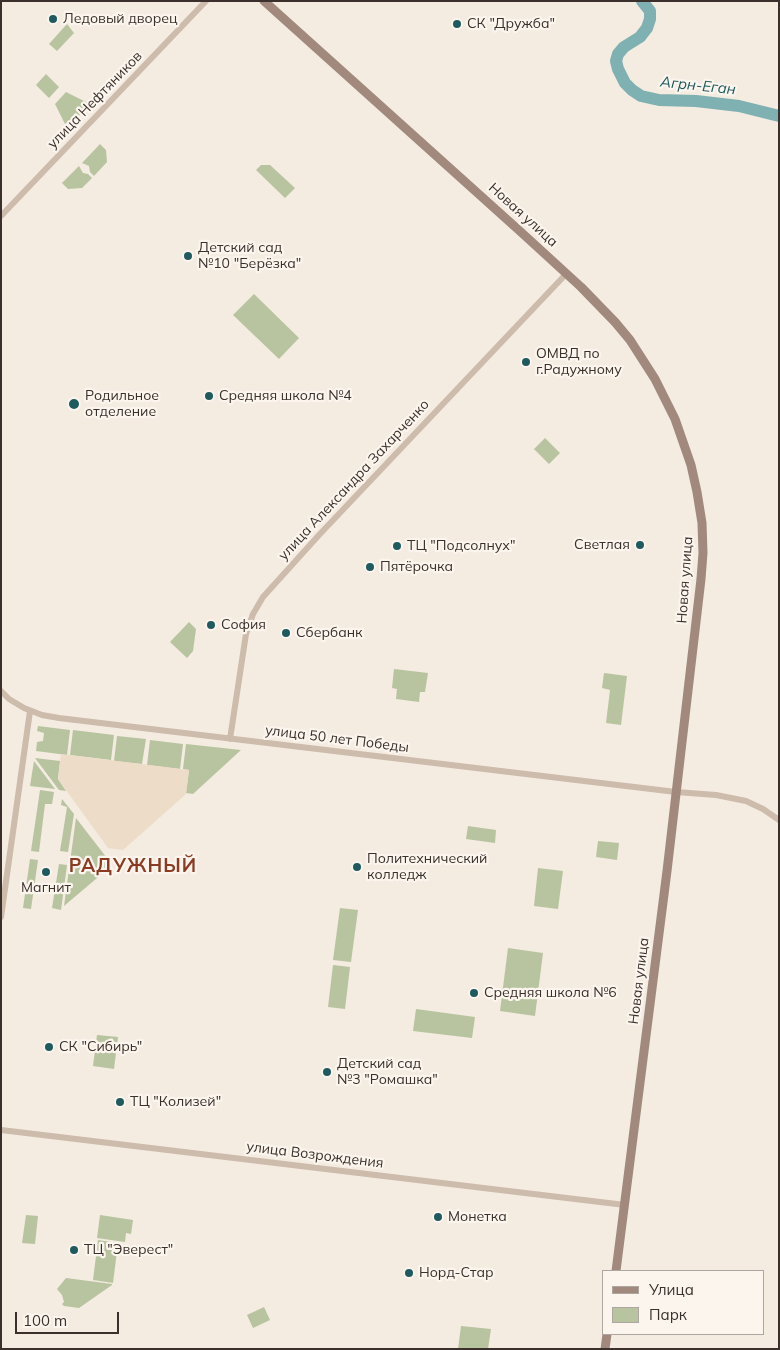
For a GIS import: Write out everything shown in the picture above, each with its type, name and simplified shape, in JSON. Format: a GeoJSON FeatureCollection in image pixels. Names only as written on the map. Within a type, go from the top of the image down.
{"type":"FeatureCollection","features":[{"type":"Feature","properties":{"kind":"street","name":"улица Нефтяников"},"geometry":{"type":"LineString","coordinates":[[1,216],[206,1]]}},
{"type":"Feature","properties":{"kind":"street","name":"Новая улица"},"geometry":{"type":"LineString","coordinates":[[264,1],[566,274],[615,322],[649,369],[675,420],[691,464],[703,538],[702,566],[676,792],[616,1270]]}},
{"type":"Feature","properties":{"kind":"street","name":"улица Александра Захарченко"},"geometry":{"type":"LineString","coordinates":[[230,739],[246,634],[253,614],[263,597],[319,535],[566,274]]}},
{"type":"Feature","properties":{"kind":"street","name":"улица 50 лет Победы"},"geometry":{"type":"LineString","coordinates":[[1,691],[14,702],[30,711],[67,719],[676,792],[716,795],[739,799],[763,809],[779,820]]}},
{"type":"Feature","properties":{"kind":"street"},"geometry":{"type":"LineString","coordinates":[[1,917],[30,711]]}},
{"type":"Feature","properties":{"kind":"street","name":"улица Возрождения"},"geometry":{"type":"LineString","coordinates":[[1,1130],[625,1205]]}},
{"type":"Feature","properties":{"kind":"street"},"geometry":{"type":"LineString","coordinates":[[605,1349],[607,1335]]}},
{"type":"Feature","properties":{"kind":"green space"},"geometry":{"type":"Polygon","coordinates":[[[67,24],[74,33],[57,51],[49,44],[67,24]]]}},
{"type":"Feature","properties":{"kind":"green space"},"geometry":{"type":"Polygon","coordinates":[[[46,74],[59,87],[49,98],[36,85],[46,74]]]}},
{"type":"Feature","properties":{"kind":"green space"},"geometry":{"type":"Polygon","coordinates":[[[66,92],[90,104],[67,128],[55,104],[66,92]]]}},
{"type":"Feature","properties":{"kind":"green space"},"geometry":{"type":"Polygon","coordinates":[[[100,144],[106,150],[107,162],[94,176],[90,172],[89,166],[82,163],[100,144]]]}},
{"type":"Feature","properties":{"kind":"green space"},"geometry":{"type":"Polygon","coordinates":[[[261,165],[270,165],[295,188],[285,198],[256,170],[261,165]]]}},
{"type":"Feature","properties":{"kind":"green space"},"geometry":{"type":"Polygon","coordinates":[[[79,166],[83,173],[88,174],[92,178],[82,188],[68,189],[62,183],[79,166]]]}},
{"type":"Feature","properties":{"kind":"green space"},"geometry":{"type":"Polygon","coordinates":[[[254,294],[299,338],[279,359],[233,315],[254,294]]]}},
{"type":"Feature","properties":{"kind":"green space"},"geometry":{"type":"Polygon","coordinates":[[[545,438],[560,453],[549,464],[534,449],[545,438]]]}},
{"type":"Feature","properties":{"kind":"green space"},"geometry":{"type":"Polygon","coordinates":[[[189,622],[196,629],[193,651],[187,658],[170,642],[189,622]]]}},
{"type":"Feature","properties":{"kind":"green space"},"geometry":{"type":"Polygon","coordinates":[[[394,669],[428,673],[425,692],[420,692],[419,702],[396,699],[397,689],[392,688],[394,669]]]}},
{"type":"Feature","properties":{"kind":"green space"},"geometry":{"type":"Polygon","coordinates":[[[604,673],[627,676],[621,725],[606,723],[610,690],[602,688],[604,673]]]}},
{"type":"Feature","properties":{"kind":"green space"},"geometry":{"type":"Polygon","coordinates":[[[38,726],[70,730],[67,755],[36,751],[37,742],[43,741],[44,733],[37,731],[38,726]]]}},
{"type":"Feature","properties":{"kind":"green space"},"geometry":{"type":"Polygon","coordinates":[[[73,730],[114,735],[111,760],[70,755],[73,730]]]}},
{"type":"Feature","properties":{"kind":"green space"},"geometry":{"type":"Polygon","coordinates":[[[117,736],[146,739],[142,764],[114,761],[117,736]]]}},
{"type":"Feature","properties":{"kind":"green space"},"geometry":{"type":"Polygon","coordinates":[[[150,740],[183,744],[180,769],[147,765],[150,740]]]}},
{"type":"Feature","properties":{"kind":"green space"},"geometry":{"type":"Polygon","coordinates":[[[186,744],[241,750],[193,794],[186,793],[189,770],[183,769],[186,744]]]}},
{"type":"Feature","properties":{"kind":"green space"},"geometry":{"type":"Polygon","coordinates":[[[35,758],[60,761],[58,779],[66,791],[59,790],[35,758]]]}},
{"type":"Feature","properties":{"kind":"green space"},"geometry":{"type":"Polygon","coordinates":[[[34,761],[55,789],[30,786],[34,761]]]}},
{"type":"Feature","properties":{"kind":"green space"},"geometry":{"type":"Polygon","coordinates":[[[40,790],[54,792],[52,804],[45,804],[39,852],[31,851],[40,790]]]}},
{"type":"Feature","properties":{"kind":"green space"},"geometry":{"type":"Polygon","coordinates":[[[62,799],[74,814],[68,852],[60,851],[67,807],[61,805],[62,799]]]}},
{"type":"Feature","properties":{"kind":"green space"},"geometry":{"type":"Polygon","coordinates":[[[76,818],[110,862],[110,867],[64,906],[76,818]]]}},
{"type":"Feature","properties":{"kind":"green space"},"geometry":{"type":"Polygon","coordinates":[[[468,826],[496,830],[495,843],[466,839],[468,826]]]}},
{"type":"Feature","properties":{"kind":"green space"},"geometry":{"type":"Polygon","coordinates":[[[598,841],[619,843],[617,860],[596,857],[598,841]]]}},
{"type":"Feature","properties":{"kind":"green space"},"geometry":{"type":"Polygon","coordinates":[[[30,859],[38,860],[31,909],[23,908],[30,859]]]}},
{"type":"Feature","properties":{"kind":"green space"},"geometry":{"type":"Polygon","coordinates":[[[59,864],[67,865],[61,910],[52,908],[59,864]]]}},
{"type":"Feature","properties":{"kind":"green space"},"geometry":{"type":"Polygon","coordinates":[[[538,868],[563,871],[558,909],[534,906],[538,868]]]}},
{"type":"Feature","properties":{"kind":"green space"},"geometry":{"type":"Polygon","coordinates":[[[340,908],[358,910],[351,962],[333,960],[340,908]]]}},
{"type":"Feature","properties":{"kind":"green space"},"geometry":{"type":"Polygon","coordinates":[[[508,948],[543,953],[535,1016],[500,1011],[508,948]]]}},
{"type":"Feature","properties":{"kind":"green space"},"geometry":{"type":"Polygon","coordinates":[[[333,965],[350,967],[345,1009],[328,1007],[333,965]]]}},
{"type":"Feature","properties":{"kind":"green space"},"geometry":{"type":"Polygon","coordinates":[[[416,1009],[475,1017],[472,1038],[413,1031],[416,1009]]]}},
{"type":"Feature","properties":{"kind":"green space"},"geometry":{"type":"Polygon","coordinates":[[[97,1035],[118,1037],[114,1069],[93,1066],[97,1035]]]}},
{"type":"Feature","properties":{"kind":"green space"},"geometry":{"type":"Polygon","coordinates":[[[26,1215],[38,1216],[35,1244],[22,1243],[26,1215]]]}},
{"type":"Feature","properties":{"kind":"green space"},"geometry":{"type":"Polygon","coordinates":[[[100,1215],[133,1220],[131,1234],[126,1233],[125,1242],[97,1238],[100,1215]]]}},
{"type":"Feature","properties":{"kind":"green space"},"geometry":{"type":"Polygon","coordinates":[[[98,1240],[118,1243],[113,1283],[93,1280],[98,1240]]]}},
{"type":"Feature","properties":{"kind":"green space"},"geometry":{"type":"Polygon","coordinates":[[[66,1278],[112,1285],[79,1308],[64,1306],[62,1304],[64,1302],[62,1295],[57,1289],[66,1278]]]}},
{"type":"Feature","properties":{"kind":"green space"},"geometry":{"type":"Polygon","coordinates":[[[264,1307],[270,1320],[253,1328],[247,1315],[264,1307]]]}},
{"type":"Feature","properties":{"kind":"green space"},"geometry":{"type":"Polygon","coordinates":[[[461,1326],[491,1329],[488,1349],[458,1349],[461,1326]]]}},
{"type":"Feature","properties":{"kind":"shaded area"},"geometry":{"type":"Polygon","coordinates":[[[61,754],[189,770],[186,794],[123,850],[108,848],[58,779],[61,754]]]}},
{"type":"Feature","properties":{"kind":"waterway","name":"Агрн-Еган"},"geometry":{"type":"LineString","coordinates":[[642,1],[650,11],[647,28],[640,37],[624,47],[618,54],[616,61],[625,83],[632,90],[641,96],[659,100],[696,101],[739,106],[779,116]]}},
{"type":"Feature","properties":{"kind":"place","name":"Ледовый дворец"},"geometry":{"type":"Point","coordinates":[53,19]}},
{"type":"Feature","properties":{"kind":"place","name":"СК \"Дружба\""},"geometry":{"type":"Point","coordinates":[457,24]}},
{"type":"Feature","properties":{"kind":"place","name":"Детский сад №10 \"Берёзка\""},"geometry":{"type":"Point","coordinates":[188,256]}},
{"type":"Feature","properties":{"kind":"place","name":"ОМВД по г.Радужному"},"geometry":{"type":"Point","coordinates":[526,362]}},
{"type":"Feature","properties":{"kind":"place","name":"Средняя школа №4"},"geometry":{"type":"Point","coordinates":[209,396]}},
{"type":"Feature","properties":{"kind":"place","name":"Родильное отделение"},"geometry":{"type":"Point","coordinates":[74,404]}},
{"type":"Feature","properties":{"kind":"place","name":"Светлая"},"geometry":{"type":"Point","coordinates":[640,545]}},
{"type":"Feature","properties":{"kind":"place","name":"ТЦ \"Подсолнух\""},"geometry":{"type":"Point","coordinates":[397,546]}},
{"type":"Feature","properties":{"kind":"place","name":"Пятёрочка"},"geometry":{"type":"Point","coordinates":[370,567]}},
{"type":"Feature","properties":{"kind":"place","name":"София"},"geometry":{"type":"Point","coordinates":[211,625]}},
{"type":"Feature","properties":{"kind":"place","name":"Сбербанк"},"geometry":{"type":"Point","coordinates":[286,633]}},
{"type":"Feature","properties":{"kind":"place","name":"Политехнический колледж"},"geometry":{"type":"Point","coordinates":[357,867]}},
{"type":"Feature","properties":{"kind":"place","name":"Магнит"},"geometry":{"type":"Point","coordinates":[46,872]}},
{"type":"Feature","properties":{"kind":"place","name":"Средняя школа №6"},"geometry":{"type":"Point","coordinates":[474,993]}},
{"type":"Feature","properties":{"kind":"place","name":"СК \"Сибирь\""},"geometry":{"type":"Point","coordinates":[49,1047]}},
{"type":"Feature","properties":{"kind":"place","name":"Детский сад №3 \"Ромашка\""},"geometry":{"type":"Point","coordinates":[327,1072]}},
{"type":"Feature","properties":{"kind":"place","name":"ТЦ \"Колизей\""},"geometry":{"type":"Point","coordinates":[120,1102]}},
{"type":"Feature","properties":{"kind":"place","name":"Монетка"},"geometry":{"type":"Point","coordinates":[438,1217]}},
{"type":"Feature","properties":{"kind":"place","name":"ТЦ \"Эверест\""},"geometry":{"type":"Point","coordinates":[74,1250]}},
{"type":"Feature","properties":{"kind":"place","name":"Норд-Стар"},"geometry":{"type":"Point","coordinates":[409,1273]}},
{"type":"Feature","properties":{"kind":"district","name":"РАДУЖНЫЙ"},"geometry":{"type":"Point","coordinates":[133,866]}}]}
